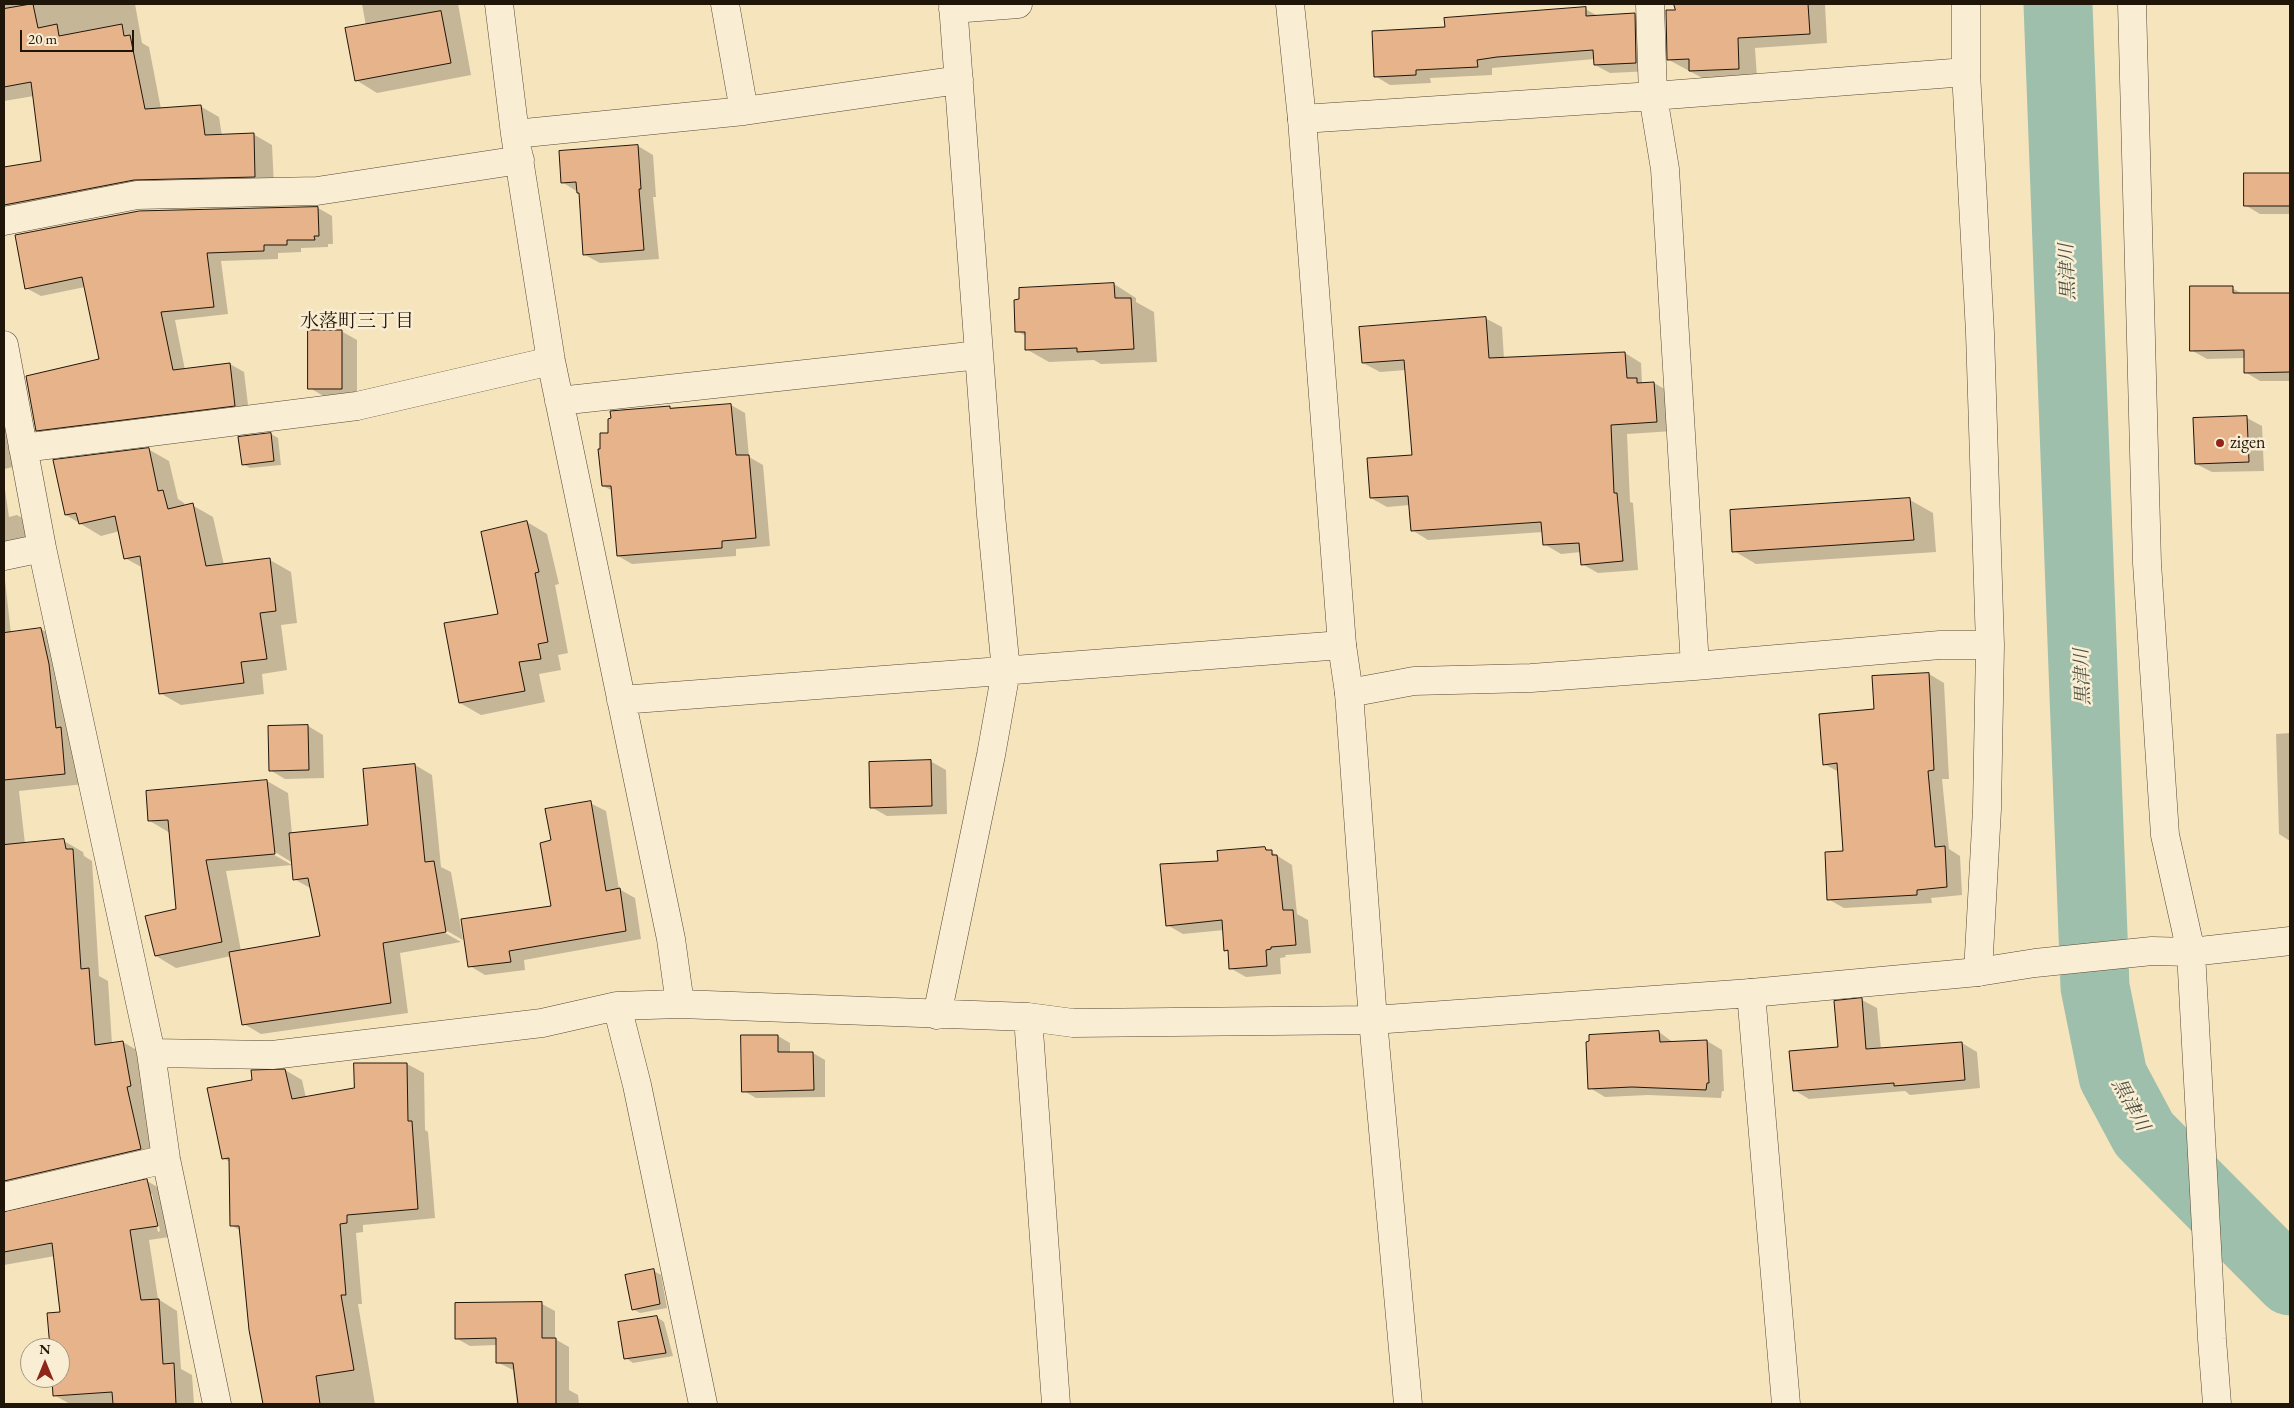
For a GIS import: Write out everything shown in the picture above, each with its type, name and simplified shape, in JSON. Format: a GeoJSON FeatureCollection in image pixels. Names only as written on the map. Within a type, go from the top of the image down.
{"type":"FeatureCollection","features":[{"type":"Feature","properties":{"kind":"street"},"geometry":{"type":"LineString","coordinates":[[499,4],[515,134],[551,361],[671,939],[680,1004]]}},
{"type":"Feature","properties":{"kind":"street"},"geometry":{"type":"LineString","coordinates":[[725,4],[744,111]]}},
{"type":"Feature","properties":{"kind":"street"},"geometry":{"type":"LineString","coordinates":[[937,1014],[991,755],[1006,671],[979,354],[953,6],[1018,4]]}},
{"type":"Feature","properties":{"kind":"street"},"geometry":{"type":"LineString","coordinates":[[1290,4],[1302,119],[1342,645],[1349,693],[1373,1020],[1408,1404]]}},
{"type":"Feature","properties":{"kind":"street"},"geometry":{"type":"LineString","coordinates":[[1650,4],[1654,96],[1665,169],[1695,666]]}},
{"type":"Feature","properties":{"kind":"street"},"geometry":{"type":"LineString","coordinates":[[1966,4],[1966,72],[1980,333],[1990,645],[1987,809],[1978,972]]}},
{"type":"Feature","properties":{"kind":"street"},"geometry":{"type":"LineString","coordinates":[[2132,4],[2147,563],[2165,835],[2191,952],[2217,1404]]}},
{"type":"Feature","properties":{"kind":"street"},"geometry":{"type":"LineString","coordinates":[[1302,119],[1654,96],[1966,72]]}},
{"type":"Feature","properties":{"kind":"street"},"geometry":{"type":"LineString","coordinates":[[515,134],[744,111],[959,80]]}},
{"type":"Feature","properties":{"kind":"street"},"geometry":{"type":"LineString","coordinates":[[4,221],[137,196],[317,191],[520,160]]}},
{"type":"Feature","properties":{"kind":"street"},"geometry":{"type":"LineString","coordinates":[[4,345],[42,548],[152,1053],[166,1159],[217,1404]]}},
{"type":"Feature","properties":{"kind":"street"},"geometry":{"type":"LineString","coordinates":[[559,401],[979,354]]}},
{"type":"Feature","properties":{"kind":"street"},"geometry":{"type":"LineString","coordinates":[[23,448],[357,406],[551,361]]}},
{"type":"Feature","properties":{"kind":"street"},"geometry":{"type":"LineString","coordinates":[[4,556],[42,548]]}},
{"type":"Feature","properties":{"kind":"street"},"geometry":{"type":"LineString","coordinates":[[621,700],[1342,645]]}},
{"type":"Feature","properties":{"kind":"street"},"geometry":{"type":"LineString","coordinates":[[1349,693],[1414,681],[1531,678],[1940,645],[1990,645]]}},
{"type":"Feature","properties":{"kind":"street"},"geometry":{"type":"LineString","coordinates":[[152,1053],[272,1055],[542,1023],[617,1006],[680,1004],[1028,1017],[1073,1023],[1373,1020],[1752,993],[1978,972],[2035,963],[2152,952],[2191,952],[2290,941]]}},
{"type":"Feature","properties":{"kind":"street"},"geometry":{"type":"LineString","coordinates":[[1752,993],[1786,1404]]}},
{"type":"Feature","properties":{"kind":"street"},"geometry":{"type":"LineString","coordinates":[[617,1006],[637,1085],[703,1404]]}},
{"type":"Feature","properties":{"kind":"street"},"geometry":{"type":"LineString","coordinates":[[1028,1017],[1056,1404]]}},
{"type":"Feature","properties":{"kind":"street"},"geometry":{"type":"LineString","coordinates":[[4,1197],[166,1159]]}},
{"type":"Feature","properties":{"kind":"building"},"geometry":{"type":"Polygon","coordinates":[[[33,4],[38,28],[57,24],[59,36],[122,24],[124,36],[130,35],[145,109],[201,105],[205,135],[254,133],[255,177],[134,180],[4,205],[4,167],[41,161],[31,82],[4,87],[4,9],[33,4]]]}},
{"type":"Feature","properties":{"kind":"building"},"geometry":{"type":"Polygon","coordinates":[[[1674,4],[1808,4],[1810,34],[1738,38],[1739,69],[1689,71],[1689,59],[1667,60],[1666,10],[1675,10],[1674,4]]]}},
{"type":"Feature","properties":{"kind":"building"},"geometry":{"type":"Polygon","coordinates":[[[1586,7],[1586,16],[1635,13],[1636,63],[1594,65],[1593,50],[1497,57],[1477,60],[1478,67],[1416,70],[1416,75],[1374,77],[1372,31],[1445,27],[1444,18],[1586,7]]]}},
{"type":"Feature","properties":{"kind":"building"},"geometry":{"type":"Polygon","coordinates":[[[441,11],[451,63],[355,81],[345,28],[441,11]]]}},
{"type":"Feature","properties":{"kind":"building"},"geometry":{"type":"Polygon","coordinates":[[[638,145],[641,189],[639,189],[644,250],[583,255],[579,193],[577,193],[576,182],[561,183],[559,151],[638,145]]]}},
{"type":"Feature","properties":{"kind":"building"},"geometry":{"type":"Polygon","coordinates":[[[2244,173],[2290,173],[2290,206],[2244,206],[2244,173]]]}},
{"type":"Feature","properties":{"kind":"building"},"geometry":{"type":"Polygon","coordinates":[[[318,207],[319,236],[314,236],[315,240],[287,240],[287,245],[264,245],[264,251],[207,253],[214,307],[161,312],[173,370],[230,363],[235,406],[36,431],[26,376],[99,359],[82,277],[25,289],[15,235],[139,211],[318,207]]]}},
{"type":"Feature","properties":{"kind":"building"},"geometry":{"type":"Polygon","coordinates":[[[1114,283],[1115,298],[1131,298],[1134,349],[1077,352],[1077,348],[1025,350],[1025,332],[1015,332],[1014,300],[1019,299],[1019,288],[1114,283]]]}},
{"type":"Feature","properties":{"kind":"building"},"geometry":{"type":"Polygon","coordinates":[[[2190,286],[2233,286],[2233,293],[2290,293],[2290,372],[2244,373],[2244,350],[2190,351],[2190,286]]]}},
{"type":"Feature","properties":{"kind":"building"},"geometry":{"type":"Polygon","coordinates":[[[1486,317],[1489,358],[1625,352],[1627,378],[1637,378],[1637,383],[1654,382],[1657,422],[1611,425],[1614,493],[1617,493],[1623,561],[1581,565],[1579,543],[1543,545],[1541,522],[1411,531],[1408,496],[1370,498],[1367,458],[1412,455],[1404,360],[1362,363],[1359,327],[1486,317]]]}},
{"type":"Feature","properties":{"kind":"building"},"geometry":{"type":"Polygon","coordinates":[[[308,330],[342,330],[342,389],[308,389],[308,330]]]}},
{"type":"Feature","properties":{"kind":"building"},"geometry":{"type":"Polygon","coordinates":[[[731,404],[736,455],[749,455],[756,538],[722,541],[722,548],[617,556],[611,486],[602,486],[598,449],[600,449],[600,433],[608,433],[608,419],[611,418],[610,411],[670,406],[670,408],[731,404]]]}},
{"type":"Feature","properties":{"kind":"building"},"geometry":{"type":"Polygon","coordinates":[[[2247,416],[2249,462],[2195,464],[2193,418],[2247,416]]]}},
{"type":"Feature","properties":{"kind":"building"},"geometry":{"type":"Polygon","coordinates":[[[271,433],[274,461],[242,465],[238,437],[271,433]]]}},
{"type":"Feature","properties":{"kind":"building"},"geometry":{"type":"Polygon","coordinates":[[[149,448],[158,491],[163,490],[168,509],[193,503],[206,566],[270,558],[276,611],[260,613],[267,659],[241,662],[244,683],[159,694],[140,556],[124,559],[115,516],[79,524],[76,513],[65,515],[53,460],[149,448]]]}},
{"type":"Feature","properties":{"kind":"building"},"geometry":{"type":"Polygon","coordinates":[[[1910,498],[1914,540],[1732,552],[1730,510],[1910,498]]]}},
{"type":"Feature","properties":{"kind":"building"},"geometry":{"type":"Polygon","coordinates":[[[527,521],[539,572],[535,573],[548,642],[538,644],[541,659],[519,662],[525,691],[459,703],[444,623],[498,614],[481,532],[527,521]]]}},
{"type":"Feature","properties":{"kind":"building"},"geometry":{"type":"Polygon","coordinates":[[[41,628],[49,664],[56,728],[61,727],[65,774],[4,780],[4,633],[41,628]]]}},
{"type":"Feature","properties":{"kind":"building"},"geometry":{"type":"Polygon","coordinates":[[[1929,673],[1934,770],[1928,771],[1935,847],[1945,846],[1947,887],[1917,890],[1917,895],[1827,900],[1825,852],[1843,851],[1837,763],[1823,765],[1819,714],[1874,709],[1872,676],[1929,673]]]}},
{"type":"Feature","properties":{"kind":"building"},"geometry":{"type":"Polygon","coordinates":[[[308,725],[309,770],[269,771],[268,726],[308,725]]]}},
{"type":"Feature","properties":{"kind":"building"},"geometry":{"type":"Polygon","coordinates":[[[931,760],[932,806],[870,808],[869,762],[931,760]]]}},
{"type":"Feature","properties":{"kind":"building"},"geometry":{"type":"Polygon","coordinates":[[[415,764],[425,862],[434,861],[446,932],[383,943],[391,1003],[242,1025],[229,952],[320,936],[308,878],[293,880],[289,833],[368,825],[363,769],[415,764]]]}},
{"type":"Feature","properties":{"kind":"building"},"geometry":{"type":"Polygon","coordinates":[[[267,780],[275,854],[206,860],[222,942],[155,956],[145,916],[176,909],[168,820],[148,821],[146,791],[267,780]]]}},
{"type":"Feature","properties":{"kind":"building"},"geometry":{"type":"Polygon","coordinates":[[[591,801],[606,891],[620,888],[626,931],[509,951],[511,962],[468,967],[461,919],[551,906],[540,843],[551,840],[545,809],[591,801]]]}},
{"type":"Feature","properties":{"kind":"building"},"geometry":{"type":"Polygon","coordinates":[[[64,839],[66,849],[73,849],[81,969],[89,968],[95,1045],[123,1041],[131,1086],[127,1087],[141,1149],[4,1181],[4,845],[64,839]]]}},
{"type":"Feature","properties":{"kind":"building"},"geometry":{"type":"Polygon","coordinates":[[[1265,847],[1266,850],[1272,850],[1272,855],[1277,855],[1283,910],[1293,910],[1296,945],[1271,947],[1271,949],[1266,950],[1267,966],[1229,969],[1228,950],[1224,951],[1222,920],[1166,926],[1160,864],[1218,861],[1217,851],[1265,847]]]}},
{"type":"Feature","properties":{"kind":"building"},"geometry":{"type":"Polygon","coordinates":[[[1862,998],[1866,1049],[1962,1042],[1965,1080],[1894,1086],[1894,1083],[1793,1091],[1789,1051],[1838,1047],[1834,1001],[1862,998]]]}},
{"type":"Feature","properties":{"kind":"building"},"geometry":{"type":"Polygon","coordinates":[[[1659,1031],[1660,1042],[1707,1040],[1709,1083],[1707,1083],[1706,1090],[1632,1087],[1588,1089],[1586,1042],[1589,1041],[1589,1035],[1659,1031]]]}},
{"type":"Feature","properties":{"kind":"building"},"geometry":{"type":"Polygon","coordinates":[[[741,1035],[778,1035],[778,1052],[813,1052],[814,1090],[742,1092],[741,1035]]]}},
{"type":"Feature","properties":{"kind":"building"},"geometry":{"type":"Polygon","coordinates":[[[354,1063],[407,1063],[408,1121],[412,1121],[418,1209],[347,1215],[347,1223],[340,1224],[346,1295],[341,1295],[354,1370],[316,1376],[320,1404],[263,1404],[249,1330],[239,1226],[230,1226],[229,1158],[222,1159],[207,1088],[252,1080],[251,1070],[285,1069],[292,1099],[354,1088],[354,1063]]]}},
{"type":"Feature","properties":{"kind":"building"},"geometry":{"type":"Polygon","coordinates":[[[147,1179],[158,1226],[130,1230],[141,1300],[159,1299],[163,1364],[174,1363],[176,1404],[113,1404],[112,1392],[53,1396],[53,1388],[70,1388],[70,1338],[49,1338],[47,1313],[60,1312],[52,1243],[4,1252],[4,1212],[147,1179]]]}},
{"type":"Feature","properties":{"kind":"building"},"geometry":{"type":"Polygon","coordinates":[[[654,1269],[660,1304],[632,1310],[625,1275],[654,1269]]]}},
{"type":"Feature","properties":{"kind":"building"},"geometry":{"type":"Polygon","coordinates":[[[542,1302],[542,1338],[556,1338],[556,1404],[518,1404],[513,1363],[496,1363],[496,1338],[455,1339],[455,1303],[542,1302]]]}},
{"type":"Feature","properties":{"kind":"building"},"geometry":{"type":"Polygon","coordinates":[[[657,1316],[666,1353],[624,1359],[618,1322],[657,1316]]]}},
{"type":"Feature","properties":{"kind":"waterway","name":"黒津川"},"geometry":{"type":"LineString","coordinates":[[2058,4],[2095,987],[2113,1076],[2144,1134],[2290,1281]]}},
{"type":"Feature","properties":{"kind":"place","name":"zigen"},"geometry":{"type":"Point","coordinates":[2220,443]}},
{"type":"Feature","properties":{"kind":"district","name":"水落町三丁目"},"geometry":{"type":"Point","coordinates":[357,322]}}]}
